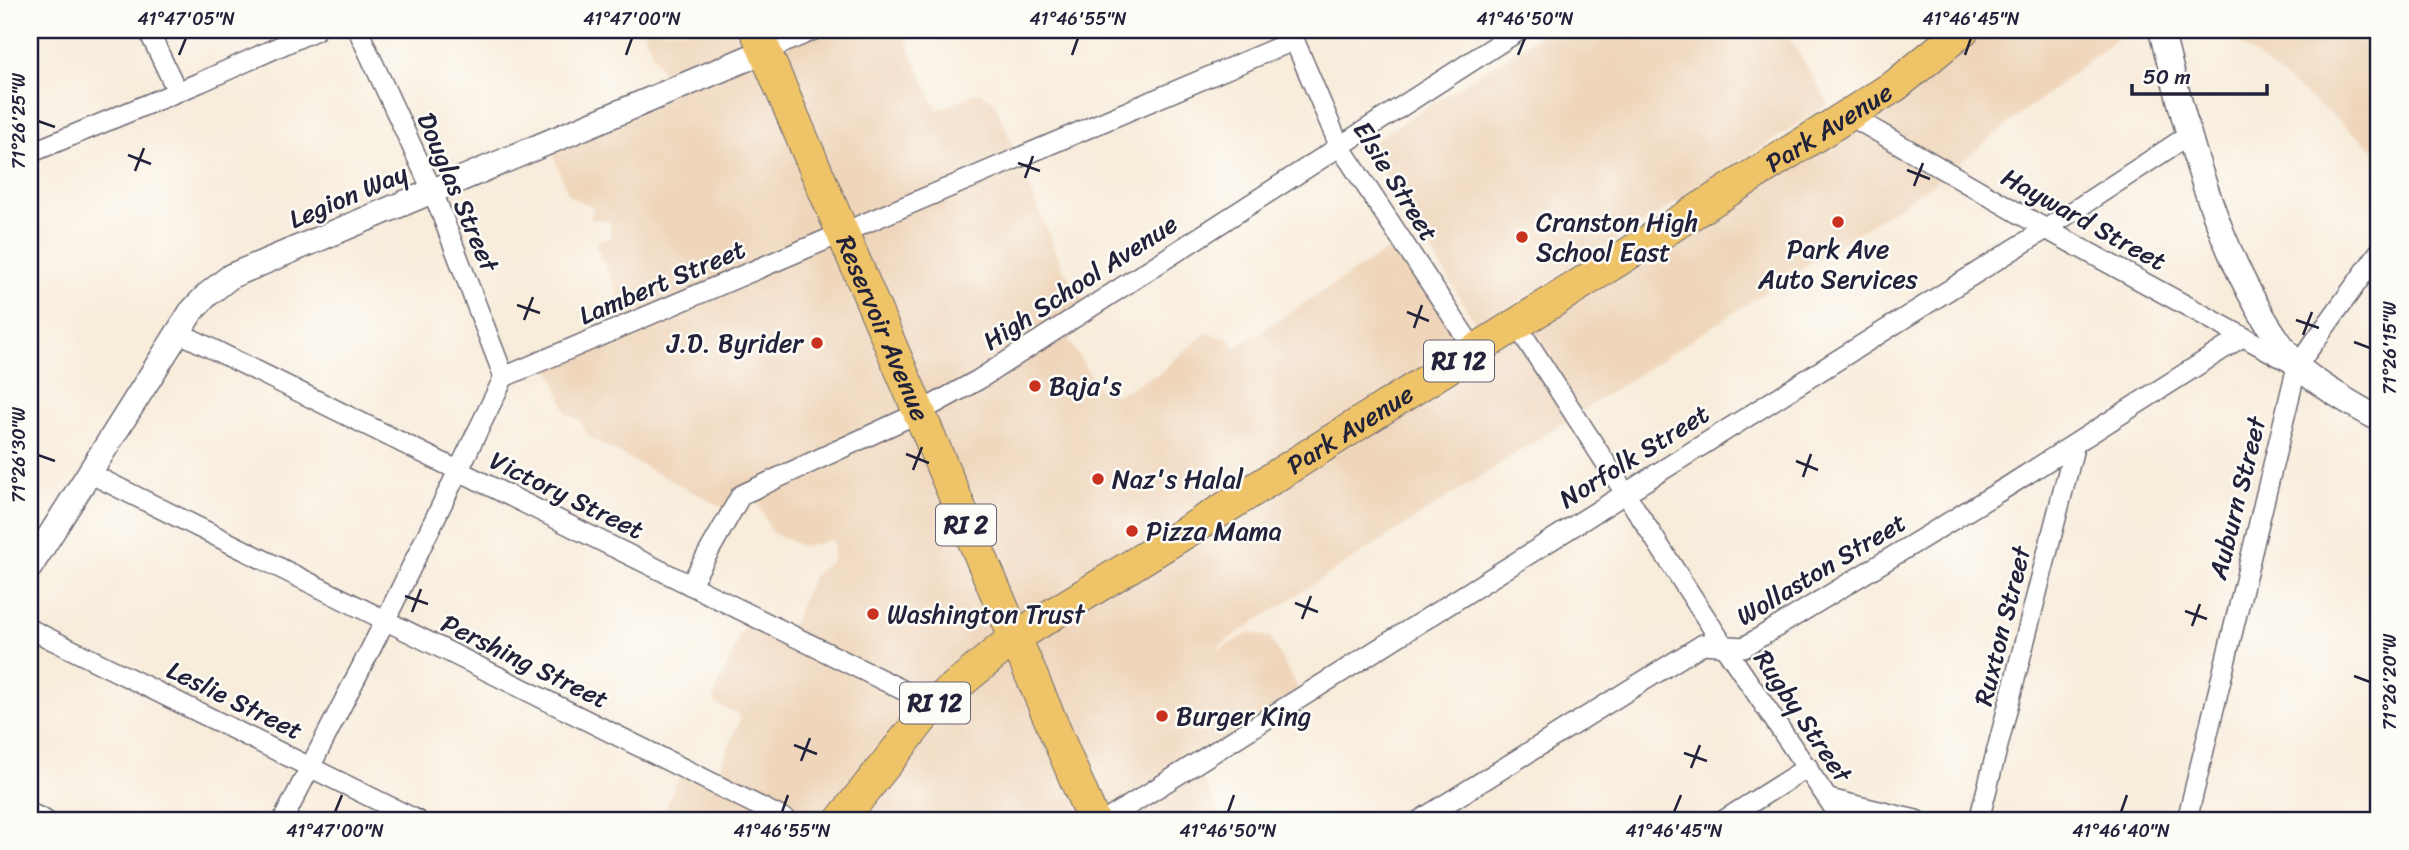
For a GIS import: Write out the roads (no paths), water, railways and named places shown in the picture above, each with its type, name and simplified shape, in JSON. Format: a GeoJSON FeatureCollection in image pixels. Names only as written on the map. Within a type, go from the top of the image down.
{"type":"FeatureCollection","features":[{"type":"Feature","properties":{"kind":"main road","name":"Park Avenue"},"geometry":{"type":"LineString","coordinates":[[841,820],[933,705],[1014,638],[1896,85],[1963,30]]}},
{"type":"Feature","properties":{"kind":"main road","name":"Reservoir Avenue"},"geometry":{"type":"LineString","coordinates":[[760,40],[1093,820]]}},
{"type":"Feature","properties":{"kind":"street"},"geometry":{"type":"LineString","coordinates":[[148,30],[177,91]]}},
{"type":"Feature","properties":{"kind":"street"},"geometry":{"type":"LineString","coordinates":[[30,153],[316,30]]}},
{"type":"Feature","properties":{"kind":"street","name":"Douglas Street"},"geometry":{"type":"LineString","coordinates":[[358,30],[433,192],[504,377]]}},
{"type":"Feature","properties":{"kind":"street","name":"Legion Way"},"geometry":{"type":"LineString","coordinates":[[30,568],[178,332],[207,295],[231,276],[433,192],[760,40],[814,30]]}},
{"type":"Feature","properties":{"kind":"street","name":"High School Avenue"},"geometry":{"type":"LineString","coordinates":[[690,586],[741,495],[918,412],[978,380],[1520,30]]}},
{"type":"Feature","properties":{"kind":"street"},"geometry":{"type":"LineString","coordinates":[[2161,30],[2189,135],[2239,271],[2297,366],[2379,419]]}},
{"type":"Feature","properties":{"kind":"street","name":"Elsie Street"},"geometry":{"type":"LineString","coordinates":[[1292,35],[1339,145],[1475,351]]}},
{"type":"Feature","properties":{"kind":"street","name":"Lambert Street"},"geometry":{"type":"LineString","coordinates":[[504,377],[842,234],[1292,35]]}},
{"type":"Feature","properties":{"kind":"street","name":"Hayward Street"},"geometry":{"type":"LineString","coordinates":[[1847,114],[2046,229],[2297,366]]}},
{"type":"Feature","properties":{"kind":"street","name":"Norfolk Street"},"geometry":{"type":"LineString","coordinates":[[1106,820],[2046,229],[2189,135]]}},
{"type":"Feature","properties":{"kind":"street","name":"Auburn Street"},"geometry":{"type":"LineString","coordinates":[[2186,820],[2297,366],[2379,252]]}},
{"type":"Feature","properties":{"kind":"street","name":"Rugby Street"},"geometry":{"type":"LineString","coordinates":[[1516,324],[1724,646],[1842,820]]}},
{"type":"Feature","properties":{"kind":"street","name":"Victory Street"},"geometry":{"type":"LineString","coordinates":[[178,332],[933,705]]}},
{"type":"Feature","properties":{"kind":"street","name":"Wollaston Street"},"geometry":{"type":"LineString","coordinates":[[1420,820],[1703,643],[1744,648],[2075,444],[2242,337]]}},
{"type":"Feature","properties":{"kind":"street"},"geometry":{"type":"LineString","coordinates":[[283,820],[460,471],[504,377]]}},
{"type":"Feature","properties":{"kind":"street","name":"Ruxton Street"},"geometry":{"type":"LineString","coordinates":[[1979,820],[2075,444]]}},
{"type":"Feature","properties":{"kind":"street","name":"Pershing Street"},"geometry":{"type":"LineString","coordinates":[[89,474],[787,820]]}},
{"type":"Feature","properties":{"kind":"street","name":"Leslie Street"},"geometry":{"type":"LineString","coordinates":[[30,629],[417,820]]}},
{"type":"Feature","properties":{"kind":"street"},"geometry":{"type":"LineString","coordinates":[[1724,820],[1808,767]]}},
{"type":"Feature","properties":{"kind":"street"},"geometry":{"type":"LineString","coordinates":[[1829,799],[1916,820]]}},
{"type":"Feature","properties":{"kind":"street"},"geometry":{"type":"LineString","coordinates":[[30,813],[45,820]]}},
{"type":"Feature","properties":{"kind":"place","name":"Park Ave Auto Services"},"geometry":{"type":"Point","coordinates":[1838,222]}},
{"type":"Feature","properties":{"kind":"place","name":"Cranston High School East"},"geometry":{"type":"Point","coordinates":[1522,237]}},
{"type":"Feature","properties":{"kind":"place","name":"J.D. Byrider"},"geometry":{"type":"Point","coordinates":[817,343]}},
{"type":"Feature","properties":{"kind":"place","name":"Baja's"},"geometry":{"type":"Point","coordinates":[1035,386]}},
{"type":"Feature","properties":{"kind":"place","name":"Naz's Halal"},"geometry":{"type":"Point","coordinates":[1098,479]}},
{"type":"Feature","properties":{"kind":"place","name":"Pizza Mama"},"geometry":{"type":"Point","coordinates":[1132,531]}},
{"type":"Feature","properties":{"kind":"place","name":"Washington Trust"},"geometry":{"type":"Point","coordinates":[873,614]}},
{"type":"Feature","properties":{"kind":"place","name":"Burger King"},"geometry":{"type":"Point","coordinates":[1162,716]}}]}
